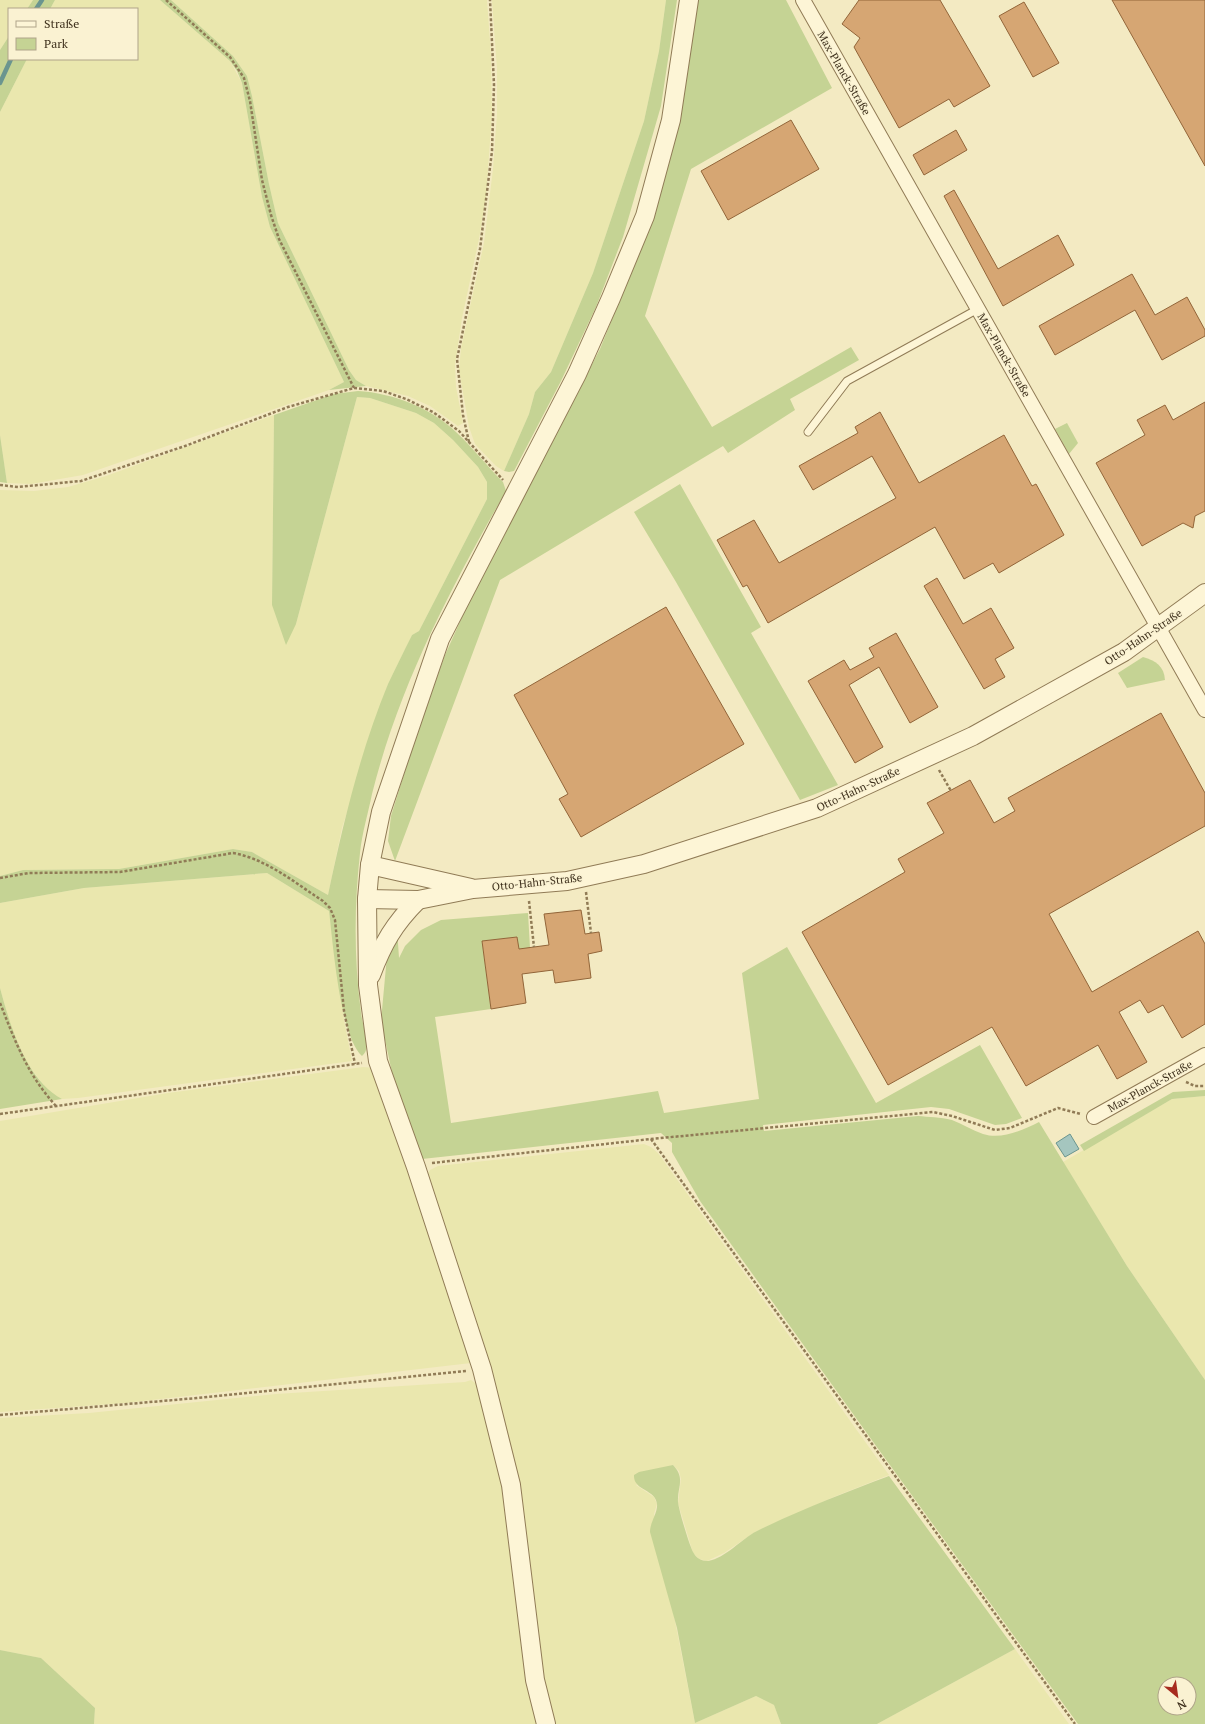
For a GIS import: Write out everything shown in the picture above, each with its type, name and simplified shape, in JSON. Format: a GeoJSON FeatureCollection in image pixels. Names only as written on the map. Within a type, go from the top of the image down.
{"type":"FeatureCollection","features":[{"type":"Feature","properties":{"kind":"street"},"geometry":{"type":"LineString","coordinates":[[546,1724],[534,1680],[511,1485],[482,1369],[416,1167],[378,1061],[368,985],[366,899],[370,865],[381,812],[440,639],[577,374],[612,298],[645,216],[671,120],[689,0]]}},
{"type":"Feature","properties":{"kind":"street","name":"Max-Planck-Straße"},"geometry":{"type":"LineString","coordinates":[[802,0],[1160,627],[1205,710]]}},
{"type":"Feature","properties":{"kind":"street","name":"Otto-Hahn-Straße"},"geometry":{"type":"LineString","coordinates":[[366,899],[418,900],[473,889],[567,881],[584,878],[644,864],[817,808],[973,736],[1117,656],[1160,627],[1205,593]]}},
{"type":"Feature","properties":{"kind":"street"},"geometry":{"type":"LineString","coordinates":[[370,865],[434,878],[473,889]]}},
{"type":"Feature","properties":{"kind":"street"},"geometry":{"type":"LineString","coordinates":[[368,985],[381,948],[403,915],[418,900]]}},
{"type":"Feature","properties":{"kind":"street","name":"Max-Planck-Straße"},"geometry":{"type":"LineString","coordinates":[[1094,1117],[1205,1055]]}},
{"type":"Feature","properties":{"kind":"lane"},"geometry":{"type":"LineString","coordinates":[[808,432],[848,380],[978,309]]}},
{"type":"Feature","properties":{"kind":"path"},"geometry":{"type":"LineString","coordinates":[[166,0],[230,57],[244,78],[250,101],[262,180],[279,239],[354,388]]}},
{"type":"Feature","properties":{"kind":"path"},"geometry":{"type":"LineString","coordinates":[[469,442],[462,415],[457,359],[480,249],[492,151],[494,86],[490,0]]}},
{"type":"Feature","properties":{"kind":"path"},"geometry":{"type":"LineString","coordinates":[[0,485],[18,487],[81,481],[185,446],[288,407],[354,388],[383,391],[406,399],[433,412],[459,431],[515,492]]}},
{"type":"Feature","properties":{"kind":"path"},"geometry":{"type":"LineString","coordinates":[[931,756],[950,790]]}},
{"type":"Feature","properties":{"kind":"path"},"geometry":{"type":"LineString","coordinates":[[0,878],[29,873],[120,872],[233,853],[249,855],[261,861],[323,901],[330,908],[335,920],[344,1011],[355,1064]]}},
{"type":"Feature","properties":{"kind":"path"},"geometry":{"type":"LineString","coordinates":[[584,878],[591,933]]}},
{"type":"Feature","properties":{"kind":"path"},"geometry":{"type":"LineString","coordinates":[[527,884],[534,947]]}},
{"type":"Feature","properties":{"kind":"path"},"geometry":{"type":"LineString","coordinates":[[0,1003],[23,1060],[40,1088],[56,1106]]}},
{"type":"Feature","properties":{"kind":"path"},"geometry":{"type":"LineString","coordinates":[[0,1114],[378,1061]]}},
{"type":"Feature","properties":{"kind":"path"},"geometry":{"type":"LineString","coordinates":[[416,1167],[434,1162],[933,1112],[952,1116],[995,1130],[1010,1128],[1058,1108],[1094,1117]]}},
{"type":"Feature","properties":{"kind":"path"},"geometry":{"type":"LineString","coordinates":[[652,1139],[1075,1724]]}},
{"type":"Feature","properties":{"kind":"path"},"geometry":{"type":"LineString","coordinates":[[0,1415],[197,1398],[482,1369]]}},
{"type":"Feature","properties":{"kind":"shaded area"},"geometry":{"type":"Polygon","coordinates":[[[0,0],[33,0],[28,8],[8,8],[8,38],[0,50],[0,0]]]}},
{"type":"Feature","properties":{"kind":"shaded area"},"geometry":{"type":"Polygon","coordinates":[[[55,0],[160,0],[230,61],[242,83],[262,197],[270,227],[344,382],[329,390],[83,475],[31,484],[7,483],[0,435],[0,112],[26,60],[138,60],[138,8],[51,8],[55,0]]]}},
{"type":"Feature","properties":{"kind":"shaded area"},"geometry":{"type":"Polygon","coordinates":[[[171,0],[487,0],[491,55],[492,114],[486,197],[479,239],[462,318],[455,365],[456,387],[463,423],[458,426],[430,406],[408,396],[366,386],[356,380],[349,370],[278,223],[247,76],[233,56],[171,0]]]}},
{"type":"Feature","properties":{"kind":"shaded area"},"geometry":{"type":"Polygon","coordinates":[[[492,0],[666,0],[659,51],[644,121],[593,273],[551,372],[535,392],[529,414],[504,471],[496,466],[475,444],[469,427],[459,370],[461,348],[484,243],[493,169],[497,114],[497,69],[492,0]]]}},
{"type":"Feature","properties":{"kind":"shaded area"},"geometry":{"type":"Polygon","coordinates":[[[357,397],[370,398],[416,413],[434,423],[453,440],[478,467],[487,482],[487,499],[419,631],[412,635],[388,684],[342,828],[328,895],[252,852],[233,849],[119,869],[23,870],[0,876],[0,490],[34,491],[68,487],[106,476],[274,415],[272,605],[296,624],[357,397]]]}},
{"type":"Feature","properties":{"kind":"shaded area"},"geometry":{"type":"Polygon","coordinates":[[[267,873],[329,911],[344,1020],[352,1061],[78,1098],[62,1099],[54,1095],[45,1087],[27,1063],[10,1025],[0,988],[0,903],[84,888],[267,873]]]}},
{"type":"Feature","properties":{"kind":"shaded area"},"geometry":{"type":"Polygon","coordinates":[[[363,1067],[374,1068],[471,1363],[126,1403],[0,1412],[0,1121],[168,1093],[363,1067]]]}},
{"type":"Feature","properties":{"kind":"shaded area"},"geometry":{"type":"Polygon","coordinates":[[[1205,1096],[1205,1380],[1127,1266],[1063,1162],[1172,1099],[1205,1096]]]}},
{"type":"Feature","properties":{"kind":"shaded area"},"geometry":{"type":"Polygon","coordinates":[[[644,1144],[651,1147],[658,1153],[889,1475],[836,1496],[755,1532],[724,1553],[707,1561],[699,1559],[693,1553],[678,1503],[681,1479],[679,1471],[673,1465],[636,1485],[654,1497],[657,1504],[654,1514],[695,1723],[756,1696],[774,1705],[781,1724],[552,1724],[547,1703],[515,1468],[503,1414],[425,1177],[430,1170],[438,1166],[644,1144]]]}},
{"type":"Feature","properties":{"kind":"shaded area"},"geometry":{"type":"Polygon","coordinates":[[[471,1380],[478,1385],[498,1462],[510,1534],[526,1684],[537,1724],[94,1724],[95,1708],[41,1658],[0,1650],[0,1418],[89,1413],[276,1394],[465,1382],[471,1380]]]}},
{"type":"Feature","properties":{"kind":"shaded area"},"geometry":{"type":"Polygon","coordinates":[[[1015,1649],[1069,1724],[877,1724],[1015,1649]]]}},
{"type":"Feature","properties":{"kind":"green space"},"geometry":{"type":"Polygon","coordinates":[[[33,0],[55,0],[51,8],[28,8],[33,0]]]}},
{"type":"Feature","properties":{"kind":"green space"},"geometry":{"type":"Polygon","coordinates":[[[160,0],[171,0],[233,56],[247,76],[278,223],[349,370],[356,380],[366,386],[329,390],[344,382],[270,227],[262,197],[242,83],[237,71],[230,61],[160,0]]]}},
{"type":"Feature","properties":{"kind":"green space"},"geometry":{"type":"Polygon","coordinates":[[[666,0],[677,0],[661,106],[623,237],[596,307],[561,381],[514,471],[504,471],[529,414],[535,392],[551,372],[593,273],[644,121],[659,51],[666,0]]]}},
{"type":"Feature","properties":{"kind":"green space"},"geometry":{"type":"Polygon","coordinates":[[[697,0],[786,0],[832,88],[691,169],[645,316],[712,427],[851,347],[859,360],[790,399],[795,410],[728,453],[723,446],[500,580],[395,861],[388,841],[391,816],[414,742],[445,655],[477,584],[600,349],[637,257],[681,110],[697,0]]]}},
{"type":"Feature","properties":{"kind":"green space"},"geometry":{"type":"Polygon","coordinates":[[[8,38],[8,60],[26,60],[0,112],[0,50],[8,38]]]}},
{"type":"Feature","properties":{"kind":"green space"},"geometry":{"type":"Polygon","coordinates":[[[358,391],[385,395],[411,403],[446,423],[468,444],[503,482],[506,491],[428,638],[383,754],[372,794],[361,846],[356,913],[357,973],[362,1018],[367,1042],[367,1047],[362,1056],[354,1046],[343,1010],[335,966],[329,911],[267,873],[84,888],[0,903],[0,876],[23,870],[119,869],[233,849],[252,852],[328,895],[353,788],[369,736],[388,684],[412,635],[419,631],[487,499],[487,482],[478,467],[453,440],[434,423],[416,413],[370,398],[357,397],[296,624],[286,645],[272,605],[274,415],[334,394],[358,391]]]}},
{"type":"Feature","properties":{"kind":"green space"},"geometry":{"type":"Polygon","coordinates":[[[1067,423],[1078,443],[1069,454],[1055,429],[1067,423]]]}},
{"type":"Feature","properties":{"kind":"green space"},"geometry":{"type":"Polygon","coordinates":[[[0,435],[7,483],[0,482],[0,435]]]}},
{"type":"Feature","properties":{"kind":"green space"},"geometry":{"type":"Polygon","coordinates":[[[680,484],[761,627],[751,633],[838,785],[800,800],[676,582],[634,512],[680,484]]]}},
{"type":"Feature","properties":{"kind":"green space"},"geometry":{"type":"Polygon","coordinates":[[[1143,657],[1152,660],[1161,668],[1165,680],[1127,688],[1118,673],[1143,657]]]}},
{"type":"Feature","properties":{"kind":"green space"},"geometry":{"type":"Polygon","coordinates":[[[528,913],[530,948],[519,952],[517,937],[482,941],[491,1009],[435,1017],[451,1123],[658,1091],[664,1113],[759,1099],[742,973],[787,947],[876,1103],[980,1045],[1022,1118],[1006,1124],[995,1125],[949,1109],[931,1107],[763,1125],[764,1131],[918,1116],[952,1120],[983,1134],[998,1136],[1019,1131],[1039,1122],[1127,1266],[1205,1380],[1205,1724],[1078,1724],[700,1201],[672,1152],[672,1143],[661,1133],[422,1159],[396,1091],[381,1021],[388,945],[397,928],[399,958],[405,946],[421,930],[441,920],[528,913]]]}},
{"type":"Feature","properties":{"kind":"green space"},"geometry":{"type":"Polygon","coordinates":[[[0,988],[21,1050],[29,1065],[49,1090],[62,1099],[0,1109],[0,988]]]}},
{"type":"Feature","properties":{"kind":"green space"},"geometry":{"type":"Polygon","coordinates":[[[1205,1090],[1205,1096],[1172,1099],[1084,1151],[1080,1145],[1173,1092],[1205,1090]]]}},
{"type":"Feature","properties":{"kind":"green space"},"geometry":{"type":"Polygon","coordinates":[[[673,1465],[677,1470],[680,1479],[678,1502],[689,1542],[696,1556],[705,1561],[721,1556],[751,1534],[773,1523],[889,1476],[1015,1649],[877,1724],[781,1724],[774,1705],[756,1696],[695,1723],[677,1628],[650,1532],[657,1507],[656,1499],[653,1495],[637,1484],[634,1475],[639,1472],[673,1465]]]}},
{"type":"Feature","properties":{"kind":"green space"},"geometry":{"type":"Polygon","coordinates":[[[0,1650],[41,1658],[95,1708],[94,1724],[0,1724],[0,1650]]]}},
{"type":"Feature","properties":{"kind":"water"},"geometry":{"type":"Polygon","coordinates":[[[1070,1134],[1079,1149],[1065,1157],[1056,1143],[1070,1134]]]}},
{"type":"Feature","properties":{"kind":"building"},"geometry":{"type":"Polygon","coordinates":[[[859,0],[940,0],[990,86],[954,107],[949,99],[899,128],[854,47],[860,38],[842,24],[859,0]]]}},
{"type":"Feature","properties":{"kind":"building"},"geometry":{"type":"Polygon","coordinates":[[[1112,0],[1205,0],[1205,166],[1112,0]]]}},
{"type":"Feature","properties":{"kind":"building"},"geometry":{"type":"Polygon","coordinates":[[[1024,2],[1059,63],[1033,77],[999,16],[1024,2]]]}},
{"type":"Feature","properties":{"kind":"building"},"geometry":{"type":"Polygon","coordinates":[[[791,120],[819,169],[728,220],[701,171],[791,120]]]}},
{"type":"Feature","properties":{"kind":"building"},"geometry":{"type":"Polygon","coordinates":[[[956,130],[967,150],[924,175],[913,155],[956,130]]]}},
{"type":"Feature","properties":{"kind":"building"},"geometry":{"type":"Polygon","coordinates":[[[954,190],[998,269],[1058,235],[1074,265],[1003,306],[944,196],[954,190]]]}},
{"type":"Feature","properties":{"kind":"building"},"geometry":{"type":"Polygon","coordinates":[[[1132,274],[1155,315],[1187,297],[1205,330],[1205,336],[1162,360],[1135,310],[1055,355],[1039,326],[1132,274]]]}},
{"type":"Feature","properties":{"kind":"building"},"geometry":{"type":"Polygon","coordinates":[[[1205,402],[1205,511],[1195,516],[1193,528],[1183,523],[1142,546],[1096,463],[1145,435],[1137,420],[1165,405],[1173,420],[1205,402]]]}},
{"type":"Feature","properties":{"kind":"building"},"geometry":{"type":"Polygon","coordinates":[[[880,412],[919,483],[1004,435],[1032,486],[1036,484],[1064,535],[999,573],[993,563],[964,579],[935,527],[768,623],[747,585],[743,587],[717,540],[754,520],[779,563],[896,498],[872,456],[813,490],[799,466],[858,433],[855,427],[880,412]]]}},
{"type":"Feature","properties":{"kind":"building"},"geometry":{"type":"Polygon","coordinates":[[[937,578],[963,624],[991,608],[1014,648],[995,659],[1005,677],[984,689],[924,586],[937,578]]]}},
{"type":"Feature","properties":{"kind":"building"},"geometry":{"type":"Polygon","coordinates":[[[666,607],[744,744],[581,837],[559,799],[568,794],[514,695],[666,607]]]}},
{"type":"Feature","properties":{"kind":"building"},"geometry":{"type":"Polygon","coordinates":[[[896,633],[938,707],[910,723],[879,667],[849,685],[883,747],[855,763],[808,681],[844,660],[850,670],[874,657],[869,648],[896,633]]]}},
{"type":"Feature","properties":{"kind":"building"},"geometry":{"type":"Polygon","coordinates":[[[1161,713],[1205,793],[1205,826],[1049,914],[1092,992],[1198,931],[1205,944],[1205,1024],[1182,1038],[1163,1005],[1148,1013],[1140,1000],[1119,1012],[1147,1062],[1117,1079],[1098,1045],[1026,1086],[992,1027],[888,1085],[802,932],[905,872],[898,859],[944,833],[927,803],[970,780],[994,823],[1015,811],[1008,798],[1161,713]]]}},
{"type":"Feature","properties":{"kind":"building"},"geometry":{"type":"Polygon","coordinates":[[[581,910],[585,934],[599,932],[602,951],[588,954],[591,978],[555,983],[553,970],[522,974],[526,1003],[491,1009],[482,941],[517,937],[519,949],[549,945],[544,914],[581,910]]]}},
{"type":"Feature","properties":{"kind":"waterway"},"geometry":{"type":"LineString","coordinates":[[37,8],[42,0]]}},
{"type":"Feature","properties":{"kind":"waterway"},"geometry":{"type":"LineString","coordinates":[[0,83],[11,60]]}}]}
